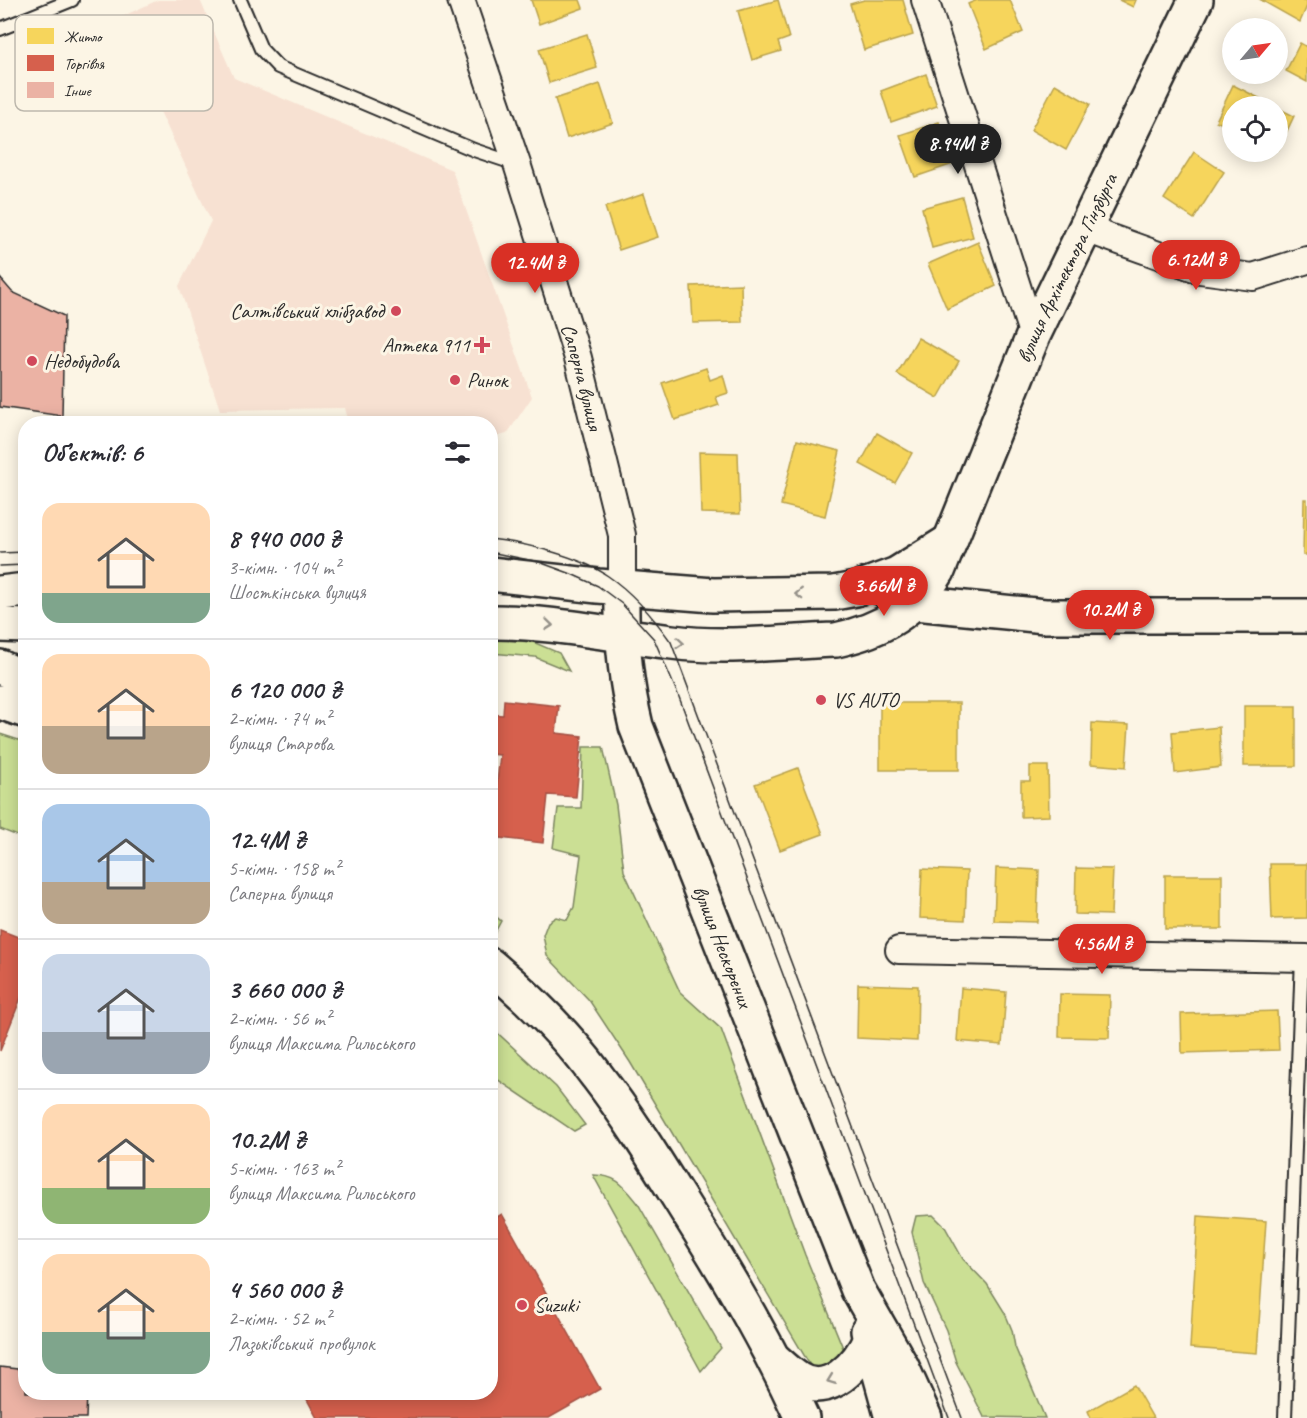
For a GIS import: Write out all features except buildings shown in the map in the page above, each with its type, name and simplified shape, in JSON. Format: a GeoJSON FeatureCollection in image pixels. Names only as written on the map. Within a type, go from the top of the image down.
{"type":"FeatureCollection","features":[{"type":"Feature","properties":{"kind":"main road","name":"вулиця Архітектора Гінзбурга"},"geometry":{"type":"LineString","coordinates":[[498,622],[511,621],[711,646],[837,640],[872,630],[915,603],[926,591],[938,571],[1033,336],[1196,0]]}},
{"type":"Feature","properties":{"kind":"main road"},"geometry":{"type":"LineString","coordinates":[[498,575],[713,595],[834,593],[873,584],[897,574],[950,541]]}},
{"type":"Feature","properties":{"kind":"main road"},"geometry":{"type":"LineString","coordinates":[[873,584],[915,603],[1045,616],[1307,616]]}},
{"type":"Feature","properties":{"kind":"main road"},"geometry":{"type":"LineString","coordinates":[[0,586],[18,588]]}},
{"type":"Feature","properties":{"kind":"main road","name":"вулиця Нескорених"},"geometry":{"type":"LineString","coordinates":[[622,588],[622,635],[631,706],[636,726],[861,1297],[902,1367],[925,1418]]}},
{"type":"Feature","properties":{"kind":"main road"},"geometry":{"type":"LineString","coordinates":[[0,594],[18,591]]}},
{"type":"Feature","properties":{"kind":"main road"},"geometry":{"type":"LineString","coordinates":[[0,625],[18,626]]}},
{"type":"Feature","properties":{"kind":"main road"},"geometry":{"type":"LineString","coordinates":[[0,668],[18,676]]}},
{"type":"Feature","properties":{"kind":"main road"},"geometry":{"type":"LineString","coordinates":[[0,702],[18,708]]}},
{"type":"Feature","properties":{"kind":"main road"},"geometry":{"type":"LineString","coordinates":[[498,972],[557,1029],[596,1074],[636,1129],[725,1272],[776,1361],[802,1418]]}},
{"type":"Feature","properties":{"kind":"main road","name":"вулиця Нескорених"},"geometry":{"type":"LineString","coordinates":[[861,1297],[892,1418]]}},
{"type":"Feature","properties":{"kind":"main road"},"geometry":{"type":"LineString","coordinates":[[776,1361],[799,1380],[815,1384],[832,1382],[850,1370],[864,1354],[870,1339]]}},
{"type":"Feature","properties":{"kind":"main road"},"geometry":{"type":"LineString","coordinates":[[776,1361],[818,1418]]}},
{"type":"Feature","properties":{"kind":"street","name":"Саперна вулиця"},"geometry":{"type":"LineString","coordinates":[[461,0],[517,164],[578,358],[621,535],[622,588]]}},
{"type":"Feature","properties":{"kind":"street"},"geometry":{"type":"LineString","coordinates":[[925,0],[1033,336]]}},
{"type":"Feature","properties":{"kind":"street"},"geometry":{"type":"LineString","coordinates":[[1086,228],[1200,270],[1253,277],[1307,260]]}},
{"type":"Feature","properties":{"kind":"street"},"geometry":{"type":"LineString","coordinates":[[899,950],[1305,958]]}},
{"type":"Feature","properties":{"kind":"lane"},"geometry":{"type":"LineString","coordinates":[[35,15],[72,0]]}},
{"type":"Feature","properties":{"kind":"lane"},"geometry":{"type":"LineString","coordinates":[[240,0],[261,49],[278,67],[474,150],[517,164]]}},
{"type":"Feature","properties":{"kind":"lane"},"geometry":{"type":"LineString","coordinates":[[0,29],[15,23]]}},
{"type":"Feature","properties":{"kind":"lane"},"geometry":{"type":"LineString","coordinates":[[1285,1418],[1305,958]]}},
{"type":"Feature","properties":{"kind":"shaded area"},"geometry":{"type":"Polygon","coordinates":[[[158,0],[200,0],[207,15],[126,15],[158,0]]]}},
{"type":"Feature","properties":{"kind":"shaded area"},"geometry":{"type":"Polygon","coordinates":[[[213,30],[234,78],[452,170],[532,397],[507,434],[498,436],[498,416],[347,416],[345,408],[220,410],[179,286],[211,221],[160,111],[213,111],[213,30]]]}},
{"type":"Feature","properties":{"kind":"green space"},"geometry":{"type":"Polygon","coordinates":[[[498,640],[533,642],[559,653],[569,671],[535,657],[498,654],[498,640]]]}},
{"type":"Feature","properties":{"kind":"green space"},"geometry":{"type":"Polygon","coordinates":[[[0,734],[18,740],[18,836],[0,829],[0,734]]]}},
{"type":"Feature","properties":{"kind":"green space"},"geometry":{"type":"Polygon","coordinates":[[[583,747],[603,747],[616,805],[624,871],[680,992],[721,1029],[805,1255],[843,1348],[843,1359],[823,1372],[811,1367],[630,1062],[589,1000],[547,956],[543,935],[548,922],[556,917],[567,920],[574,907],[581,855],[553,848],[558,808],[581,808],[583,747]]]}},
{"type":"Feature","properties":{"kind":"green space"},"geometry":{"type":"Polygon","coordinates":[[[498,1033],[556,1087],[585,1125],[574,1131],[498,1080],[498,1033]]]}},
{"type":"Feature","properties":{"kind":"green space"},"geometry":{"type":"Polygon","coordinates":[[[593,1175],[601,1175],[618,1182],[637,1202],[721,1348],[701,1371],[593,1175]]]}},
{"type":"Feature","properties":{"kind":"green space"},"geometry":{"type":"Polygon","coordinates":[[[933,1215],[945,1227],[963,1259],[987,1284],[1005,1313],[1012,1330],[1015,1347],[1045,1418],[984,1417],[956,1362],[946,1330],[924,1283],[912,1232],[916,1216],[933,1215]]]}},
{"type":"Feature","properties":{"kind":"tram line"},"geometry":{"type":"LineString","coordinates":[[498,540],[567,557],[608,576],[634,598],[671,642],[962,1418]]}},
{"type":"Feature","properties":{"kind":"tram line"},"geometry":{"type":"LineString","coordinates":[[0,553],[18,552]]}},
{"type":"Feature","properties":{"kind":"tram line"},"geometry":{"type":"LineString","coordinates":[[498,554],[539,562],[598,586],[622,604],[654,639],[679,697],[949,1418]]}},
{"type":"Feature","properties":{"kind":"tram line"},"geometry":{"type":"LineString","coordinates":[[0,566],[18,565]]}},
{"type":"Feature","properties":{"kind":"place","name":"Салтівський хлібзавод"},"geometry":{"type":"Point","coordinates":[396,311]}},
{"type":"Feature","properties":{"kind":"place","name":"Аптека 911"},"geometry":{"type":"Point","coordinates":[482,345]}},
{"type":"Feature","properties":{"kind":"place","name":"Недобудова"},"geometry":{"type":"Point","coordinates":[32,361]}},
{"type":"Feature","properties":{"kind":"place","name":"Ринок"},"geometry":{"type":"Point","coordinates":[455,380]}},
{"type":"Feature","properties":{"kind":"place","name":"VS AUTO"},"geometry":{"type":"Point","coordinates":[821,700]}},
{"type":"Feature","properties":{"kind":"place","name":"Suzuki"},"geometry":{"type":"Point","coordinates":[522,1305]}}]}
